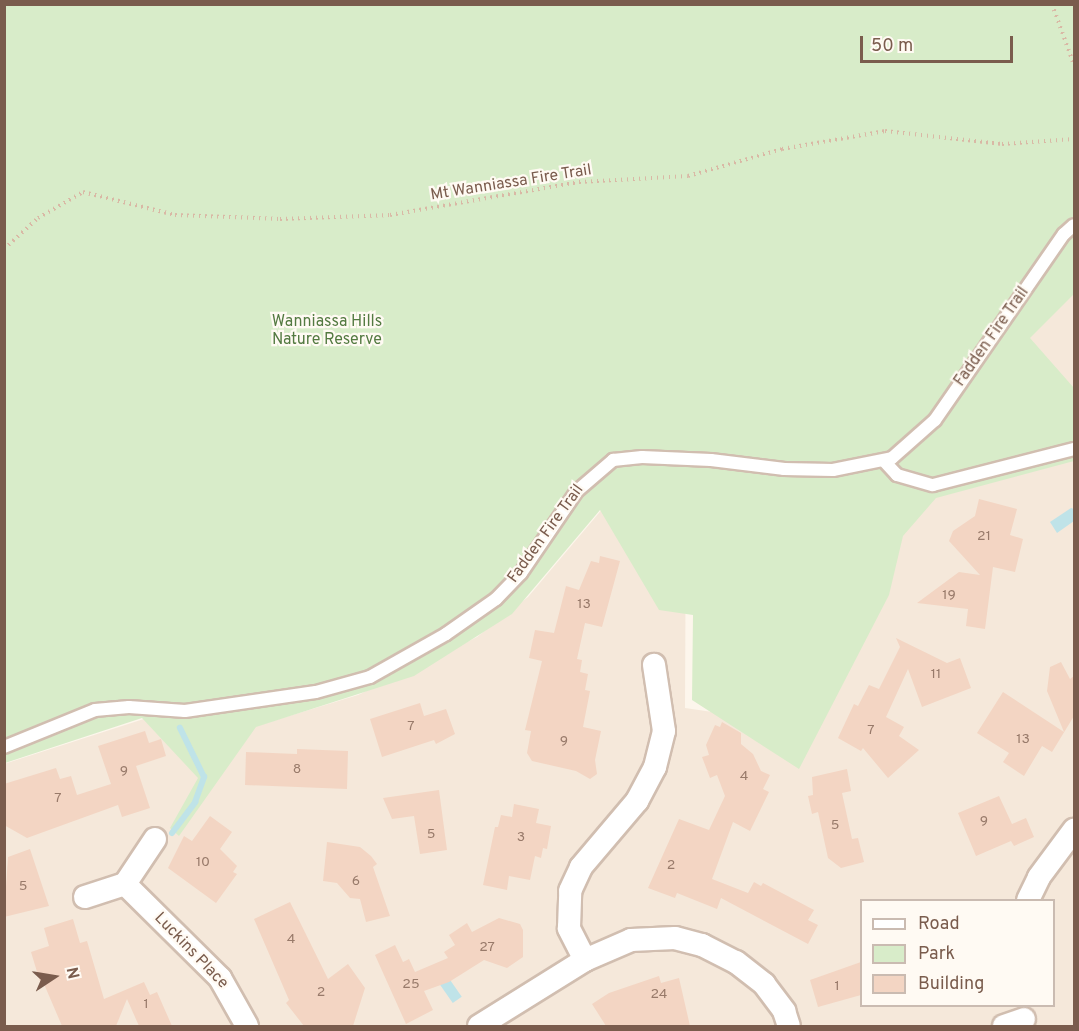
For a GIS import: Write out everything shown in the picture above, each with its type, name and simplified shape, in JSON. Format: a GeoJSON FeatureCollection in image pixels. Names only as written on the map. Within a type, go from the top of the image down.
{"type":"FeatureCollection","features":[{"type":"Feature","properties":{"kind":"street"},"geometry":{"type":"LineString","coordinates":[[585,960],[569,928],[570,891],[581,867],[637,801],[655,767],[664,731],[654,665]]}},
{"type":"Feature","properties":{"kind":"street"},"geometry":{"type":"LineString","coordinates":[[1029,899],[1039,877],[1074,830]]}},
{"type":"Feature","properties":{"kind":"street"},"geometry":{"type":"LineString","coordinates":[[85,897],[125,884],[155,839]]}},
{"type":"Feature","properties":{"kind":"street","name":"Luckins Place"},"geometry":{"type":"LineString","coordinates":[[125,884],[220,978],[247,1026]]}},
{"type":"Feature","properties":{"kind":"street"},"geometry":{"type":"LineString","coordinates":[[479,1026],[585,960],[632,940],[675,938],[702,945],[736,962],[764,984],[784,1011],[789,1026]]}},
{"type":"Feature","properties":{"kind":"lane","name":"Fadden Fire Trail"},"geometry":{"type":"LineString","coordinates":[[4,747],[95,710],[129,707],[185,711],[316,692],[370,677],[472,618],[496,599],[521,573],[577,491],[613,460],[642,457],[711,460],[784,469],[833,470],[884,461],[935,420],[1053,250],[1074,225]]}},
{"type":"Feature","properties":{"kind":"lane"},"geometry":{"type":"LineString","coordinates":[[884,461],[897,475],[915,483],[933,485],[1074,449]]}},
{"type":"Feature","properties":{"kind":"path"},"geometry":{"type":"LineString","coordinates":[[1052,4],[1074,66]]}},
{"type":"Feature","properties":{"kind":"path","name":"Mt Wanniassa Fire Trail"},"geometry":{"type":"LineString","coordinates":[[4,249],[38,218],[83,192],[175,215],[280,219],[390,215],[579,182],[688,176],[782,149],[885,131],[1002,144],[1074,139]]}},
{"type":"Feature","properties":{"kind":"shaded area"},"geometry":{"type":"Polygon","coordinates":[[[1074,177],[1074,1026],[5,1026],[4,764],[150,717],[240,731],[358,695],[477,637],[528,597],[615,494],[686,498],[685,708],[809,726],[1074,177]]]}},
{"type":"Feature","properties":{"kind":"green space","name":"Wanniassa Hills Nature Reserve"},"geometry":{"type":"Polygon","coordinates":[[[4,5],[1074,5],[1074,294],[1030,338],[1074,388],[1074,461],[936,498],[903,536],[889,595],[799,769],[692,700],[693,615],[659,610],[600,510],[512,614],[414,676],[256,727],[179,836],[170,828],[198,778],[142,718],[5,763],[4,5]]]}},
{"type":"Feature","properties":{"kind":"water"},"geometry":{"type":"Polygon","coordinates":[[[1071,508],[1074,509],[1074,521],[1057,533],[1050,522],[1071,508]]]}},
{"type":"Feature","properties":{"kind":"water"},"geometry":{"type":"Polygon","coordinates":[[[448,977],[462,997],[453,1003],[439,983],[448,977]]]}},
{"type":"Feature","properties":{"kind":"building"},"geometry":{"type":"Polygon","coordinates":[[[979,499],[1017,509],[1010,535],[1023,539],[1015,572],[993,567],[985,629],[966,626],[968,609],[917,603],[959,572],[980,575],[949,541],[953,531],[975,516],[979,499]]]}},
{"type":"Feature","properties":{"kind":"building"},"geometry":{"type":"Polygon","coordinates":[[[600,556],[620,561],[602,627],[585,623],[577,659],[582,660],[580,672],[588,674],[585,690],[590,691],[583,727],[601,731],[595,760],[597,774],[590,779],[576,771],[532,761],[527,753],[531,731],[525,730],[542,661],[529,658],[535,630],[554,633],[566,586],[579,590],[591,561],[599,563],[600,556]]]}},
{"type":"Feature","properties":{"kind":"building"},"geometry":{"type":"Polygon","coordinates":[[[896,638],[947,663],[960,658],[971,688],[922,707],[908,669],[886,717],[904,727],[899,736],[919,750],[888,778],[863,748],[861,751],[838,738],[854,704],[858,706],[869,685],[879,689],[900,647],[896,638]]]}},
{"type":"Feature","properties":{"kind":"building"},"geometry":{"type":"Polygon","coordinates":[[[1061,662],[1070,679],[1074,676],[1074,716],[1052,752],[1042,746],[1024,776],[1003,762],[1009,753],[977,733],[1003,692],[1064,732],[1047,691],[1050,667],[1061,662]]]}},
{"type":"Feature","properties":{"kind":"building"},"geometry":{"type":"Polygon","coordinates":[[[420,703],[424,716],[446,709],[455,734],[436,744],[434,740],[382,757],[370,719],[420,703]]]}},
{"type":"Feature","properties":{"kind":"building"},"geometry":{"type":"Polygon","coordinates":[[[722,722],[741,733],[741,744],[753,754],[761,771],[770,775],[763,789],[769,792],[750,831],[733,822],[712,879],[748,893],[754,882],[761,886],[763,883],[814,910],[808,920],[818,925],[808,944],[721,898],[717,909],[677,893],[675,898],[648,888],[679,819],[709,830],[725,796],[717,775],[710,778],[702,757],[709,755],[706,745],[715,725],[720,727],[722,722]]]}},
{"type":"Feature","properties":{"kind":"building"},"geometry":{"type":"Polygon","coordinates":[[[145,731],[149,743],[161,739],[166,756],[136,766],[150,808],[122,817],[118,805],[27,838],[4,825],[4,784],[56,768],[60,779],[71,776],[77,795],[111,784],[98,746],[145,731]]]}},
{"type":"Feature","properties":{"kind":"building"},"geometry":{"type":"Polygon","coordinates":[[[297,749],[348,751],[347,789],[245,785],[246,752],[297,754],[297,749]]]}},
{"type":"Feature","properties":{"kind":"building"},"geometry":{"type":"Polygon","coordinates":[[[847,769],[851,791],[842,793],[852,839],[858,838],[864,862],[841,868],[828,858],[818,812],[812,814],[808,796],[813,795],[812,777],[847,769]]]}},
{"type":"Feature","properties":{"kind":"building"},"geometry":{"type":"Polygon","coordinates":[[[439,790],[447,850],[420,854],[414,816],[392,819],[383,798],[439,790]]]}},
{"type":"Feature","properties":{"kind":"building"},"geometry":{"type":"Polygon","coordinates":[[[999,796],[1012,824],[1026,818],[1034,837],[1014,846],[1011,841],[976,856],[958,813],[999,796]]]}},
{"type":"Feature","properties":{"kind":"building"},"geometry":{"type":"Polygon","coordinates":[[[514,804],[539,809],[536,823],[551,826],[547,849],[543,848],[541,858],[535,856],[530,880],[509,876],[507,890],[483,885],[495,827],[498,827],[501,815],[512,817],[514,804]]]}},
{"type":"Feature","properties":{"kind":"building"},"geometry":{"type":"Polygon","coordinates":[[[210,816],[232,832],[220,849],[237,866],[233,872],[237,874],[216,903],[168,868],[184,836],[192,841],[210,816]]]}},
{"type":"Feature","properties":{"kind":"building"},"geometry":{"type":"Polygon","coordinates":[[[327,842],[360,847],[371,856],[377,864],[373,867],[390,916],[366,922],[360,899],[350,898],[337,883],[323,881],[327,842]]]}},
{"type":"Feature","properties":{"kind":"building"},"geometry":{"type":"Polygon","coordinates":[[[30,849],[49,906],[4,917],[8,857],[30,849]]]}},
{"type":"Feature","properties":{"kind":"building"},"geometry":{"type":"Polygon","coordinates":[[[290,902],[328,979],[348,964],[365,988],[353,1026],[304,1026],[286,1003],[289,1000],[254,919],[290,902]]]}},
{"type":"Feature","properties":{"kind":"building"},"geometry":{"type":"Polygon","coordinates":[[[499,918],[520,924],[523,930],[523,957],[507,968],[484,960],[449,982],[424,991],[433,1010],[406,1024],[375,955],[395,945],[403,962],[409,959],[415,972],[448,958],[444,952],[455,945],[449,935],[467,923],[472,932],[499,918]]]}},
{"type":"Feature","properties":{"kind":"building"},"geometry":{"type":"Polygon","coordinates":[[[73,919],[80,943],[87,941],[104,999],[144,982],[150,995],[157,992],[172,1026],[139,1026],[127,999],[116,1026],[62,1026],[44,984],[41,985],[31,952],[49,946],[44,928],[73,919]]]}},
{"type":"Feature","properties":{"kind":"building"},"geometry":{"type":"Polygon","coordinates":[[[860,962],[860,995],[818,1007],[810,980],[860,962]]]}},
{"type":"Feature","properties":{"kind":"building"},"geometry":{"type":"Polygon","coordinates":[[[659,976],[661,983],[679,978],[690,1026],[606,1026],[592,1004],[609,993],[659,976]]]}},
{"type":"Feature","properties":{"kind":"waterway"},"geometry":{"type":"LineString","coordinates":[[172,833],[195,802],[204,777],[180,728]]}}]}
